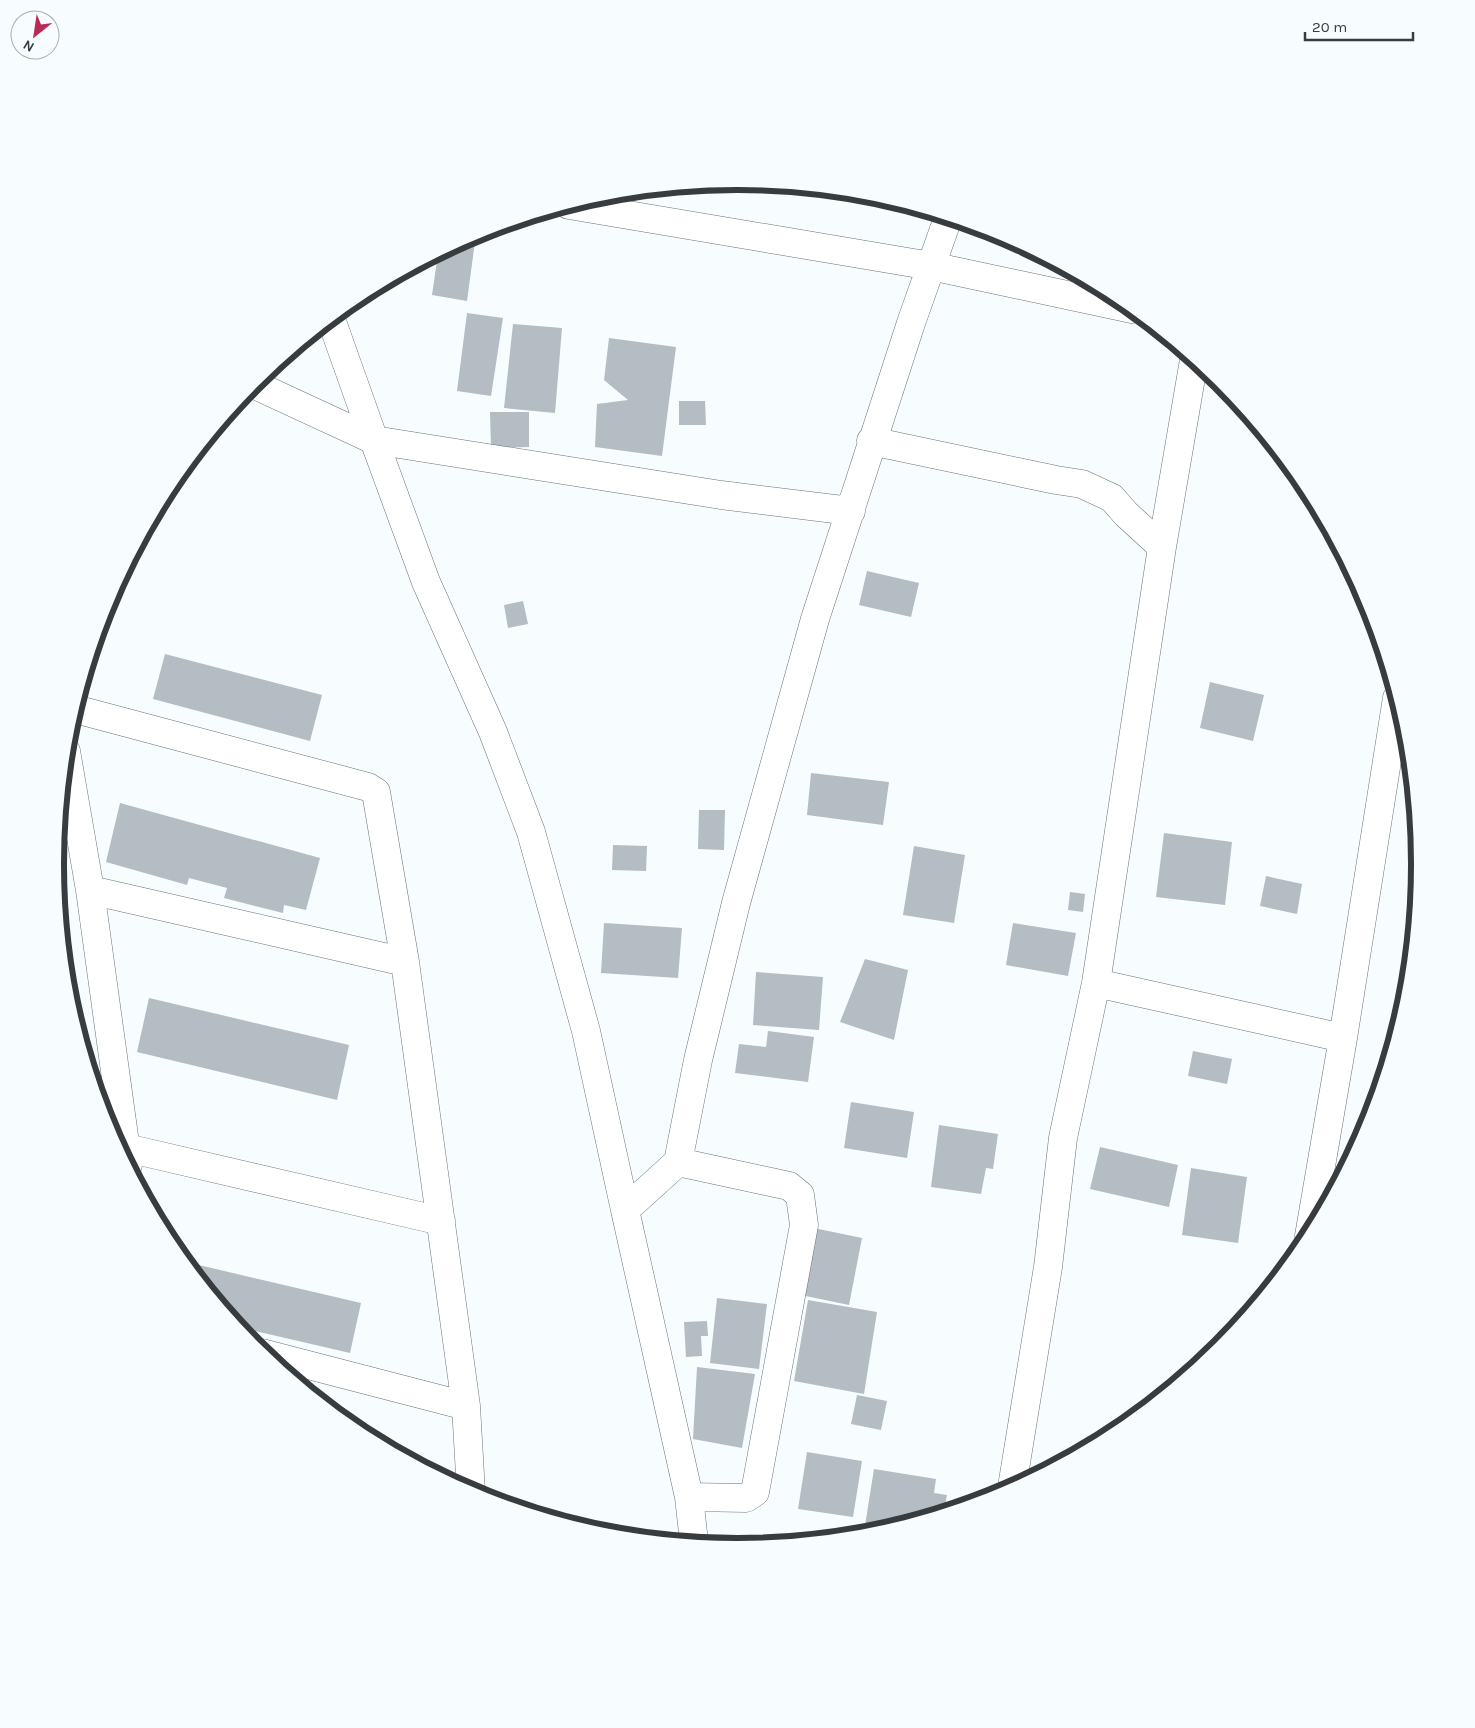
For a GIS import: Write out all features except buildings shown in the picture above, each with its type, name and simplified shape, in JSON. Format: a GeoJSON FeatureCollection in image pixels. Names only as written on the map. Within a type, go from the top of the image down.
{"type":"FeatureCollection","features":[{"type":"Feature","properties":{"kind":"street"},"geometry":{"type":"LineString","coordinates":[[585,208],[932,266],[1113,305]]}},
{"type":"Feature","properties":{"kind":"street"},"geometry":{"type":"LineString","coordinates":[[625,1210],[678,1162],[698,1060],[736,903],[815,619],[851,511],[871,441],[946,224]]}},
{"type":"Feature","properties":{"kind":"street"},"geometry":{"type":"LineString","coordinates":[[333,325],[426,582],[493,732],[531,832],[586,1031],[689,1497],[693,1536]]}},
{"type":"Feature","properties":{"kind":"street"},"geometry":{"type":"LineString","coordinates":[[1014,1478],[1048,1267],[1063,1138],[1096,983],[1162,547],[1193,367]]}},
{"type":"Feature","properties":{"kind":"street"},"geometry":{"type":"LineString","coordinates":[[261,388],[374,440],[711,493],[851,511]]}},
{"type":"Feature","properties":{"kind":"street"},"geometry":{"type":"LineString","coordinates":[[871,441],[1082,484],[1112,498],[1162,547]]}},
{"type":"Feature","properties":{"kind":"street"},"geometry":{"type":"LineString","coordinates":[[82,711],[368,787],[378,797],[405,962],[441,1220],[466,1406],[470,1482]]}},
{"type":"Feature","properties":{"kind":"street"},"geometry":{"type":"LineString","coordinates":[[1313,1214],[1394,716]]}},
{"type":"Feature","properties":{"kind":"street"},"geometry":{"type":"LineString","coordinates":[[70,775],[90,890],[122,1138]]}},
{"type":"Feature","properties":{"kind":"street"},"geometry":{"type":"LineString","coordinates":[[90,890],[405,962]]}},
{"type":"Feature","properties":{"kind":"street"},"geometry":{"type":"LineString","coordinates":[[1096,983],[1343,1038]]}},
{"type":"Feature","properties":{"kind":"street"},"geometry":{"type":"LineString","coordinates":[[129,1154],[441,1220]]}},
{"type":"Feature","properties":{"kind":"street"},"geometry":{"type":"LineString","coordinates":[[678,1162],[789,1186],[800,1195],[804,1225],[755,1492],[746,1498],[689,1497]]}},
{"type":"Feature","properties":{"kind":"street"},"geometry":{"type":"LineString","coordinates":[[279,1357],[466,1406]]}}]}
